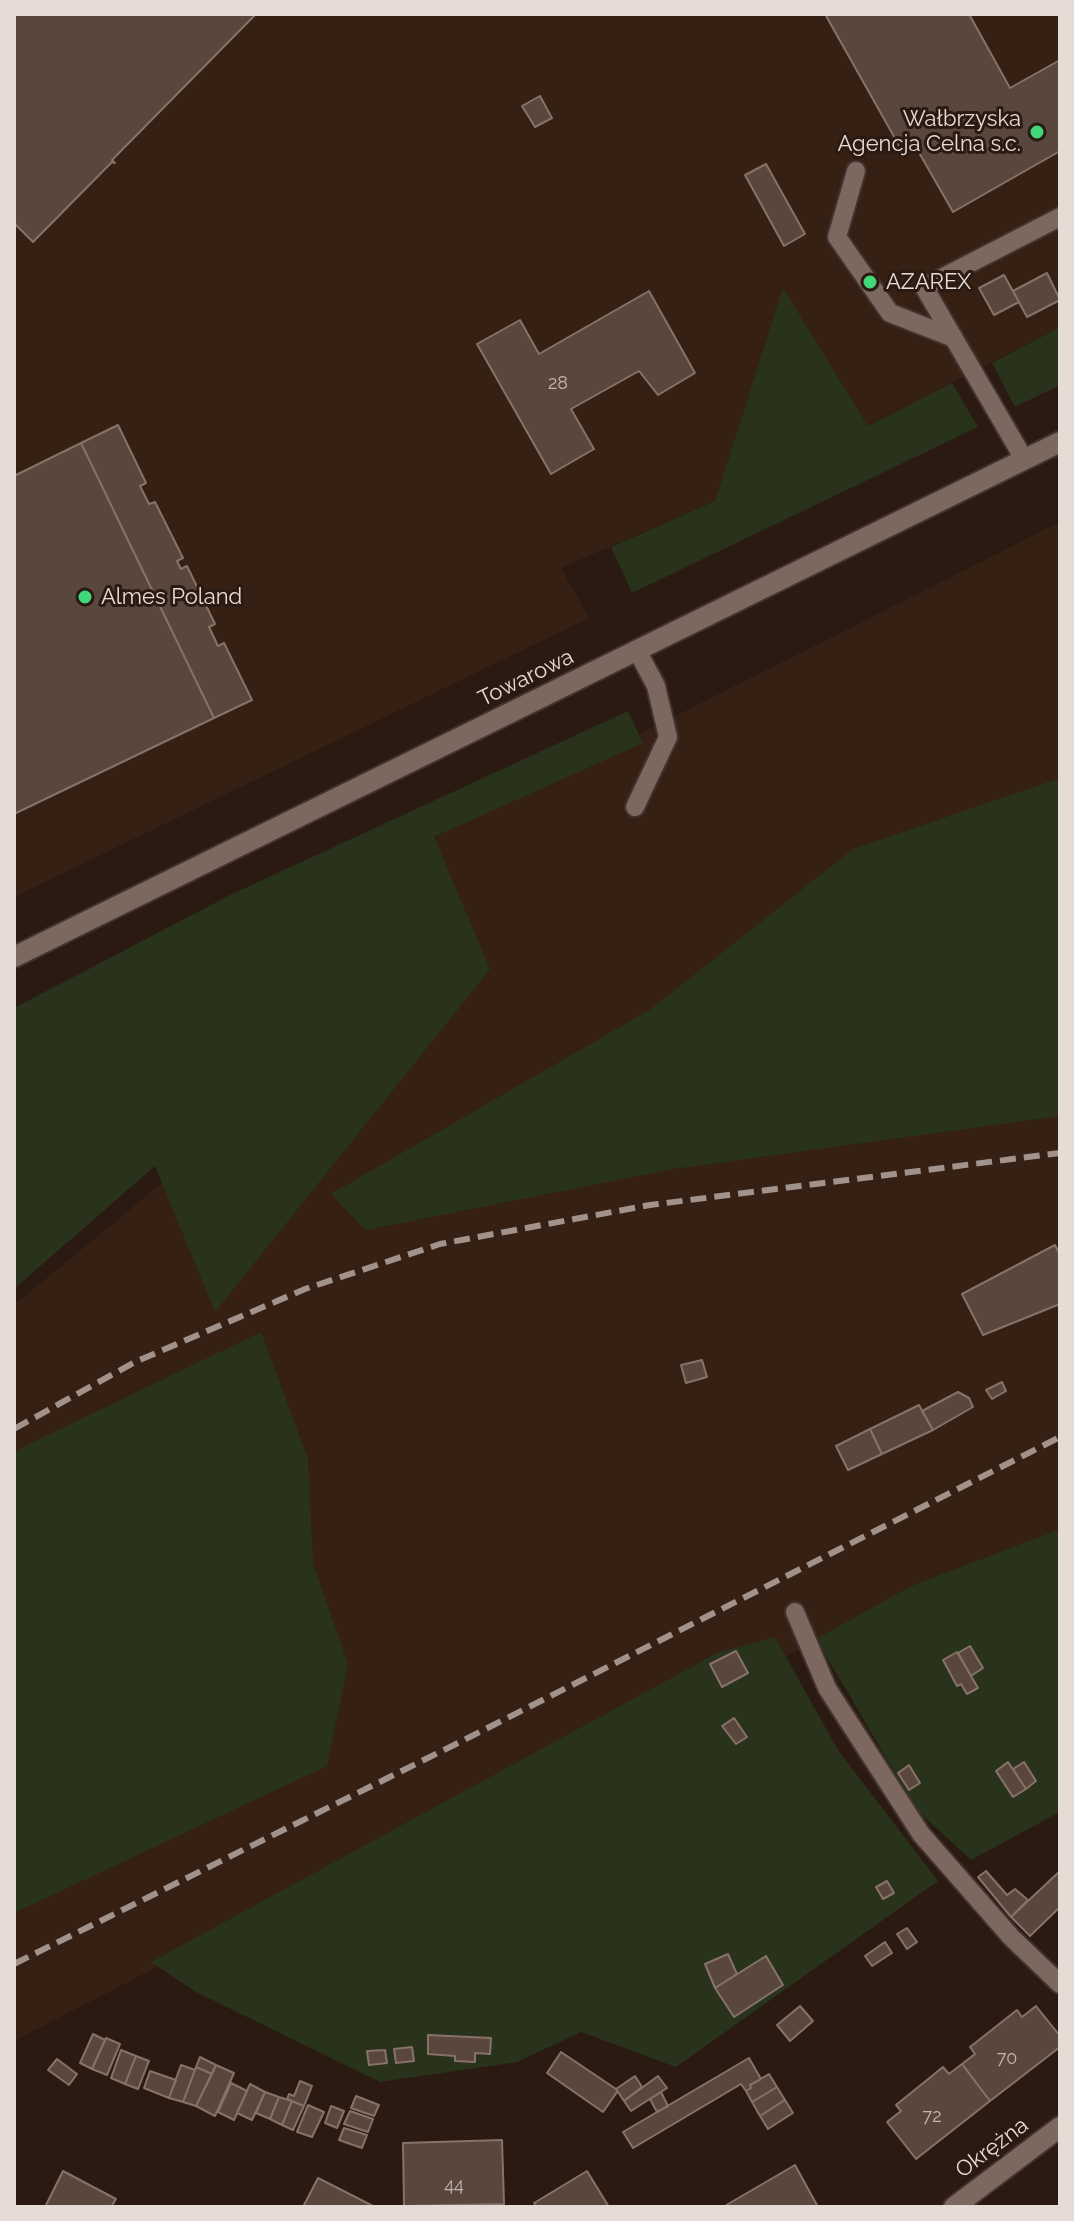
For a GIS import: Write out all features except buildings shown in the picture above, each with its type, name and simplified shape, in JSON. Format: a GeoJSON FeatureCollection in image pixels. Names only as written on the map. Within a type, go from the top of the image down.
{"type":"FeatureCollection","features":[{"type":"Feature","properties":{"kind":"main road","name":"Towarowa"},"geometry":{"type":"LineString","coordinates":[[14,957],[1060,442]]}},
{"type":"Feature","properties":{"kind":"main road","name":"Okrężna"},"geometry":{"type":"LineString","coordinates":[[954,2207],[1060,2127]]}},
{"type":"Feature","properties":{"kind":"lane"},"geometry":{"type":"LineString","coordinates":[[856,171],[837,237],[890,313],[954,338]]}},
{"type":"Feature","properties":{"kind":"lane"},"geometry":{"type":"LineString","coordinates":[[1024,459],[924,287],[1060,217]]}},
{"type":"Feature","properties":{"kind":"lane"},"geometry":{"type":"LineString","coordinates":[[635,807],[668,737],[656,686],[637,650]]}},
{"type":"Feature","properties":{"kind":"lane"},"geometry":{"type":"LineString","coordinates":[[795,1612],[827,1688],[921,1834],[1011,1937],[1060,1984]]}},
{"type":"Feature","properties":{"kind":"shaded area"},"geometry":{"type":"Polygon","coordinates":[[[14,14],[1060,14],[1060,327],[868,426],[783,289],[715,501],[561,568],[589,618],[14,897],[14,14]]]}},
{"type":"Feature","properties":{"kind":"shaded area"},"geometry":{"type":"Polygon","coordinates":[[[1060,522],[1060,1529],[911,1586],[585,1770],[521,1779],[14,2041],[14,1305],[285,1082],[229,941],[1060,522]]]}},
{"type":"Feature","properties":{"kind":"green space"},"geometry":{"type":"Polygon","coordinates":[[[783,288],[868,426],[952,383],[978,427],[632,593],[611,547],[715,501],[783,288]]]}},
{"type":"Feature","properties":{"kind":"green space"},"geometry":{"type":"Polygon","coordinates":[[[1060,327],[1060,385],[1015,407],[992,363],[1060,327]]]}},
{"type":"Feature","properties":{"kind":"green space"},"geometry":{"type":"Polygon","coordinates":[[[628,711],[643,743],[434,837],[490,969],[215,1312],[155,1166],[14,1289],[14,1008],[232,894],[628,711]]]}},
{"type":"Feature","properties":{"kind":"green space"},"geometry":{"type":"Polygon","coordinates":[[[1060,778],[1060,1116],[673,1169],[366,1230],[331,1194],[651,1009],[853,849],[1060,778]]]}},
{"type":"Feature","properties":{"kind":"green space"},"geometry":{"type":"Polygon","coordinates":[[[261,1332],[308,1459],[313,1564],[348,1664],[327,1766],[14,1913],[14,1453],[261,1332]]]}},
{"type":"Feature","properties":{"kind":"green space"},"geometry":{"type":"Polygon","coordinates":[[[1060,1529],[1060,1812],[971,1860],[917,1810],[816,1639],[911,1586],[1060,1529]]]}},
{"type":"Feature","properties":{"kind":"green space"},"geometry":{"type":"Polygon","coordinates":[[[775,1637],[838,1750],[938,1881],[676,2067],[581,2032],[517,2062],[380,2082],[196,1992],[151,1962],[719,1652],[775,1637]]]}},
{"type":"Feature","properties":{"kind":"railway"},"geometry":{"type":"LineString","coordinates":[[14,1429],[135,1362],[305,1289],[440,1244],[650,1205],[1060,1153]]}},
{"type":"Feature","properties":{"kind":"railway"},"geometry":{"type":"LineString","coordinates":[[14,1964],[462,1741],[1060,1437]]}},
{"type":"Feature","properties":{"kind":"place","name":"Wałbrzyska Agencja Celna s.c."},"geometry":{"type":"Point","coordinates":[1037,132]}},
{"type":"Feature","properties":{"kind":"place","name":"AZAREX"},"geometry":{"type":"Point","coordinates":[870,282]}},
{"type":"Feature","properties":{"kind":"place","name":"Almes Poland"},"geometry":{"type":"Point","coordinates":[85,597]}}]}
